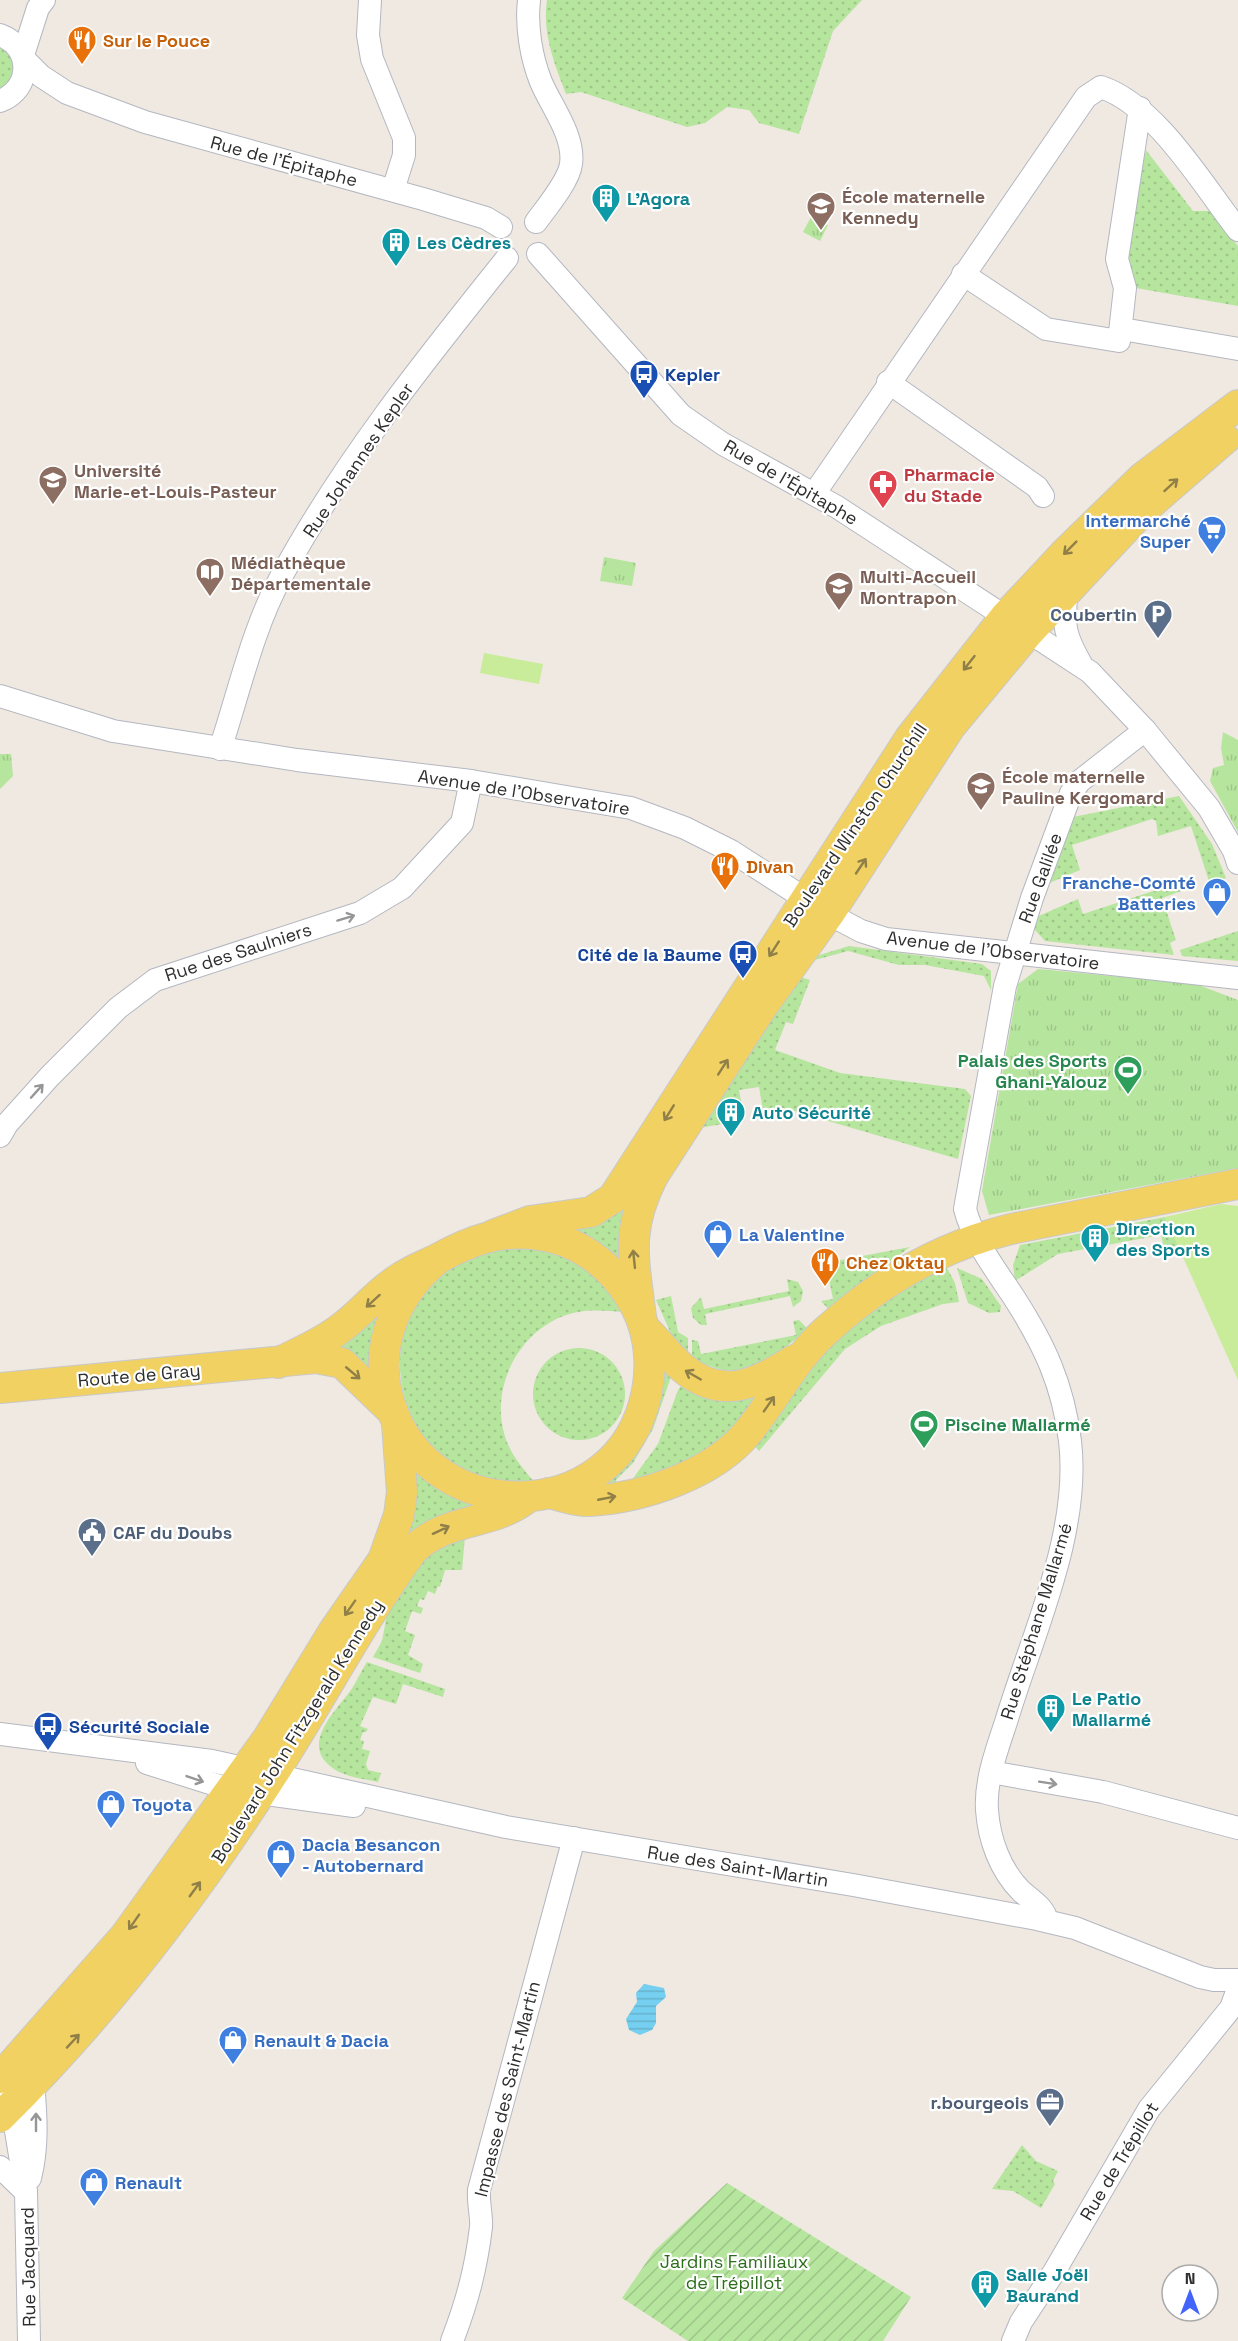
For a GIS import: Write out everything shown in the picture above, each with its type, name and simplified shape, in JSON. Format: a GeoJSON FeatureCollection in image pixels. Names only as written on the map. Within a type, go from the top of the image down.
{"type":"FeatureCollection","features":[{"type":"Feature","properties":{"kind":"main road","name":"Boulevard Winston Churchill"},"geometry":{"type":"LineString","coordinates":[[494,1235],[530,1221],[591,1212],[613,1198],[817,907],[950,727],[1066,552],[1142,478],[1238,405]]}},
{"type":"Feature","properties":{"kind":"main road","name":"Boulevard Winston Churchill"},"geometry":{"type":"LineString","coordinates":[[1017,625],[1066,594],[1141,512],[1238,428]]}},
{"type":"Feature","properties":{"kind":"main road","name":"Boulevard Winston Churchill"},"geometry":{"type":"LineString","coordinates":[[539,1495],[574,1484],[597,1471],[622,1446],[632,1431],[645,1399],[650,1364],[633,1251],[634,1225],[647,1189],[762,1006],[817,907]]}},
{"type":"Feature","properties":{"kind":"main road"},"geometry":{"type":"LineString","coordinates":[[394,1417],[421,1457],[450,1480],[484,1494],[539,1495],[588,1502],[658,1487],[689,1477],[711,1465],[746,1435],[804,1353],[828,1328],[878,1289],[926,1259],[977,1237],[1238,1184]]}},
{"type":"Feature","properties":{"kind":"main road"},"geometry":{"type":"LineString","coordinates":[[439,1258],[465,1243],[510,1233],[543,1235],[589,1254],[625,1288],[643,1323],[684,1370],[700,1379],[718,1384],[756,1383],[804,1353]]}},
{"type":"Feature","properties":{"kind":"main road","name":"Route de Gray"},"geometry":{"type":"LineString","coordinates":[[278,1363],[340,1330],[399,1278],[439,1258]]}},
{"type":"Feature","properties":{"kind":"main road","name":"Boulevard John Fitzgerald Kennedy"},"geometry":{"type":"LineString","coordinates":[[3,2075],[125,1936],[236,1778],[270,1735],[333,1632],[383,1560],[399,1515],[402,1492],[394,1417],[384,1370],[389,1327],[409,1288],[439,1258]]}},
{"type":"Feature","properties":{"kind":"main road","name":"Route de Gray"},"geometry":{"type":"LineString","coordinates":[[0,1388],[316,1358],[342,1363],[394,1417]]}},
{"type":"Feature","properties":{"kind":"main road","name":"Boulevard John Fitzgerald Kennedy"},"geometry":{"type":"LineString","coordinates":[[6,2112],[84,2029],[166,1929],[266,1784],[413,1550],[436,1532],[510,1511],[539,1495]]}},
{"type":"Feature","properties":{"kind":"street"},"geometry":{"type":"LineString","coordinates":[[370,0],[368,29],[372,59],[405,138],[404,155],[393,190]]}},
{"type":"Feature","properties":{"kind":"street"},"geometry":{"type":"LineString","coordinates":[[529,0],[528,23],[534,60],[540,80],[564,129],[572,162],[565,181],[536,222]]}},
{"type":"Feature","properties":{"kind":"street"},"geometry":{"type":"LineString","coordinates":[[0,33],[41,4]]}},
{"type":"Feature","properties":{"kind":"street"},"geometry":{"type":"LineString","coordinates":[[6,98],[23,79],[23,57],[41,4]]}},
{"type":"Feature","properties":{"kind":"street","name":"Rue de l'Épitaphe"},"geometry":{"type":"LineString","coordinates":[[0,33],[14,43],[23,57],[41,76],[67,93],[145,122],[393,190],[486,218],[501,227]]}},
{"type":"Feature","properties":{"kind":"street"},"geometry":{"type":"LineString","coordinates":[[814,494],[888,382],[1086,97],[1101,87],[1128,99],[1157,125],[1238,230]]}},
{"type":"Feature","properties":{"kind":"street","name":"Rue de l'Épitaphe"},"geometry":{"type":"LineString","coordinates":[[6,98],[28,91],[67,93]]}},
{"type":"Feature","properties":{"kind":"street"},"geometry":{"type":"LineString","coordinates":[[963,274],[1046,329],[1119,341],[1125,288],[1117,260],[1140,108]]}},
{"type":"Feature","properties":{"kind":"street"},"geometry":{"type":"LineString","coordinates":[[517,217],[536,222],[543,241],[538,254],[533,259],[520,262],[507,258],[498,241],[501,227],[517,217]]}},
{"type":"Feature","properties":{"kind":"street","name":"Rue de l'Épitaphe"},"geometry":{"type":"LineString","coordinates":[[538,254],[681,415],[723,444],[814,494],[1082,665]]}},
{"type":"Feature","properties":{"kind":"street","name":"Rue Johannes Kepler"},"geometry":{"type":"LineString","coordinates":[[220,749],[263,619],[280,578],[361,449],[445,333],[507,258]]}},
{"type":"Feature","properties":{"kind":"street"},"geometry":{"type":"LineString","coordinates":[[1122,329],[1238,349]]}},
{"type":"Feature","properties":{"kind":"street"},"geometry":{"type":"LineString","coordinates":[[888,382],[1037,487],[1043,496]]}},
{"type":"Feature","properties":{"kind":"street","name":"Rue de l'Épitaphe"},"geometry":{"type":"LineString","coordinates":[[1066,594],[1064,624],[1066,638],[1082,665],[1145,730],[1209,808],[1234,851],[1238,863]]}},
{"type":"Feature","properties":{"kind":"street","name":"Avenue de l'Observatoire"},"geometry":{"type":"LineString","coordinates":[[0,696],[113,731],[220,749],[471,781],[614,804],[686,828],[731,851],[817,907],[861,931],[886,939],[1238,978]]}},
{"type":"Feature","properties":{"kind":"street","name":"Rue Galilée"},"geometry":{"type":"LineString","coordinates":[[977,1237],[965,1209],[1001,1002],[1014,954],[1071,793],[1080,782],[1145,730]]}},
{"type":"Feature","properties":{"kind":"street","name":"Rue des Saulniers"},"geometry":{"type":"LineString","coordinates":[[0,1136],[7,1124],[50,1076],[118,1008],[155,980],[360,913],[402,888],[462,823],[471,781]]}},
{"type":"Feature","properties":{"kind":"street","name":"Rue Stéphane Mallarmé"},"geometry":{"type":"LineString","coordinates":[[977,1237],[1047,1353],[1066,1407],[1071,1445],[1071,1496],[1062,1542],[991,1772]]}},
{"type":"Feature","properties":{"kind":"street","name":"Rue des Saint-Martin"},"geometry":{"type":"LineString","coordinates":[[0,1734],[100,1747],[401,1813],[428,1811],[1047,1921],[1108,1940],[1200,1977],[1214,1980],[1238,1980]]}},
{"type":"Feature","properties":{"kind":"street"},"geometry":{"type":"LineString","coordinates":[[1047,1921],[1044,1911],[1020,1890],[1001,1863],[991,1839],[986,1808],[991,1772],[1103,1792],[1238,1828]]}},
{"type":"Feature","properties":{"kind":"street","name":"Impasse des Saint-Martin"},"geometry":{"type":"LineString","coordinates":[[452,2341],[470,2294],[481,2224],[477,2208],[479,2190],[574,1838]]}},
{"type":"Feature","properties":{"kind":"street","name":"Rue de Trépillot"},"geometry":{"type":"LineString","coordinates":[[1013,2341],[1021,2322],[1149,2109],[1231,2008],[1238,1989]]}},
{"type":"Feature","properties":{"kind":"street"},"geometry":{"type":"LineString","coordinates":[[3,2075],[33,2084]]}},
{"type":"Feature","properties":{"kind":"street","name":"Rue Jacquard"},"geometry":{"type":"LineString","coordinates":[[3,2075],[6,2112],[26,2192],[29,2341]]}},
{"type":"Feature","properties":{"kind":"street","name":"Rue Jacquard"},"geometry":{"type":"LineString","coordinates":[[26,2192],[34,2160],[36,2117],[33,2084]]}},
{"type":"Feature","properties":{"kind":"street","name":"Rue Jacquard"},"geometry":{"type":"LineString","coordinates":[[0,2167],[26,2192]]}},
{"type":"Feature","properties":{"kind":"green space"},"geometry":{"type":"Polygon","coordinates":[[[547,0],[862,0],[833,31],[799,134],[759,123],[749,110],[727,107],[705,123],[687,127],[581,92],[566,94],[553,59],[548,36],[547,0]]]}},
{"type":"Feature","properties":{"kind":"green space"},"geometry":{"type":"Polygon","coordinates":[[[0,46],[13,60],[13,78],[0,91],[0,46]]]}},
{"type":"Feature","properties":{"kind":"green space"},"geometry":{"type":"Polygon","coordinates":[[[1146,150],[1193,211],[1210,211],[1238,246],[1238,306],[1136,288],[1123,259],[1146,150]]]}},
{"type":"Feature","properties":{"kind":"green space"},"geometry":{"type":"Polygon","coordinates":[[[811,217],[828,225],[820,241],[803,232],[811,217]]]}},
{"type":"Feature","properties":{"kind":"green space"},"geometry":{"type":"Polygon","coordinates":[[[604,557],[636,563],[632,586],[600,581],[604,557]]]}},
{"type":"Feature","properties":{"kind":"green space"},"geometry":{"type":"Polygon","coordinates":[[[484,653],[543,664],[539,684],[480,673],[484,653]]]}},
{"type":"Feature","properties":{"kind":"green space"},"geometry":{"type":"Polygon","coordinates":[[[1223,732],[1238,740],[1238,832],[1210,781],[1213,768],[1224,765],[1221,748],[1223,732]]]}},
{"type":"Feature","properties":{"kind":"green space"},"geometry":{"type":"Polygon","coordinates":[[[0,754],[11,754],[13,776],[0,789],[0,754]]]}},
{"type":"Feature","properties":{"kind":"green space"},"geometry":{"type":"Polygon","coordinates":[[[1179,796],[1212,844],[1226,878],[1210,884],[1191,826],[1158,836],[1156,821],[1152,819],[1072,845],[1080,870],[1047,884],[1073,817],[1179,796]]]}},
{"type":"Feature","properties":{"kind":"green space"},"geometry":{"type":"Polygon","coordinates":[[[1181,882],[1184,890],[1162,898],[1176,940],[1170,943],[1174,955],[1045,941],[1034,929],[1034,918],[1078,899],[1083,914],[1181,882]]]}},
{"type":"Feature","properties":{"kind":"green space"},"geometry":{"type":"Polygon","coordinates":[[[1238,931],[1238,961],[1182,956],[1180,950],[1238,931]]]}},
{"type":"Feature","properties":{"kind":"green space"},"geometry":{"type":"Polygon","coordinates":[[[849,946],[982,964],[991,971],[991,990],[984,976],[925,965],[899,965],[848,951],[815,960],[803,969],[813,957],[849,946]]]}},
{"type":"Feature","properties":{"kind":"green space","name":"Palais des Sports Ghani-Yalouz"},"geometry":{"type":"Polygon","coordinates":[[[1038,969],[1196,984],[1238,1000],[1238,1168],[989,1215],[982,1191],[1018,984],[1038,969]]]}},
{"type":"Feature","properties":{"kind":"green space"},"geometry":{"type":"Polygon","coordinates":[[[797,976],[810,980],[793,1024],[786,1022],[775,1050],[840,1073],[965,1089],[971,1096],[958,1159],[794,1111],[764,1116],[759,1087],[739,1090],[741,1101],[728,1104],[725,1115],[721,1116],[723,1124],[698,1128],[797,976]]]}},
{"type":"Feature","properties":{"kind":"green space"},"geometry":{"type":"Polygon","coordinates":[[[624,1195],[626,1271],[569,1234],[624,1195]]]}},
{"type":"Feature","properties":{"kind":"green space"},"geometry":{"type":"Polygon","coordinates":[[[1221,1204],[1238,1206],[1238,1380],[1165,1217],[1221,1204]]]}},
{"type":"Feature","properties":{"kind":"green space"},"geometry":{"type":"Polygon","coordinates":[[[1165,1217],[1182,1254],[1166,1257],[1161,1235],[1058,1254],[1015,1281],[1013,1265],[1020,1245],[1165,1217]]]}},
{"type":"Feature","properties":{"kind":"green space"},"geometry":{"type":"Polygon","coordinates":[[[507,1247],[546,1251],[575,1262],[600,1282],[624,1312],[584,1311],[559,1318],[542,1328],[527,1341],[516,1357],[507,1375],[502,1394],[501,1414],[506,1440],[513,1454],[536,1484],[488,1480],[455,1467],[422,1433],[409,1410],[402,1386],[400,1360],[403,1334],[412,1310],[427,1288],[454,1266],[476,1256],[507,1247]]]}},
{"type":"Feature","properties":{"kind":"green space"},"geometry":{"type":"Polygon","coordinates":[[[910,1247],[857,1286],[830,1311],[821,1301],[833,1299],[827,1269],[815,1271],[814,1265],[910,1247]]]}},
{"type":"Feature","properties":{"kind":"green space"},"geometry":{"type":"Polygon","coordinates":[[[946,1266],[955,1283],[959,1302],[943,1304],[881,1326],[845,1349],[759,1451],[753,1444],[796,1386],[825,1352],[874,1310],[946,1266]]]}},
{"type":"Feature","properties":{"kind":"green space"},"geometry":{"type":"Polygon","coordinates":[[[957,1268],[982,1279],[1001,1306],[1000,1312],[989,1313],[968,1303],[957,1268]]]}},
{"type":"Feature","properties":{"kind":"green space"},"geometry":{"type":"Polygon","coordinates":[[[787,1279],[798,1282],[803,1291],[801,1301],[793,1307],[790,1296],[705,1314],[707,1325],[701,1325],[693,1318],[691,1308],[701,1297],[704,1309],[789,1291],[787,1279]]]}},
{"type":"Feature","properties":{"kind":"green space"},"geometry":{"type":"Polygon","coordinates":[[[671,1296],[678,1332],[688,1338],[688,1354],[672,1336],[656,1300],[671,1296]]]}},
{"type":"Feature","properties":{"kind":"green space"},"geometry":{"type":"Polygon","coordinates":[[[389,1299],[376,1379],[332,1348],[389,1299]]]}},
{"type":"Feature","properties":{"kind":"green space"},"geometry":{"type":"Polygon","coordinates":[[[799,1320],[808,1329],[780,1351],[754,1367],[726,1370],[710,1366],[692,1357],[692,1340],[698,1341],[701,1354],[796,1335],[793,1321],[799,1320]]]}},
{"type":"Feature","properties":{"kind":"green space"},"geometry":{"type":"Polygon","coordinates":[[[570,1348],[588,1348],[605,1355],[618,1368],[625,1385],[625,1403],[618,1420],[605,1433],[588,1440],[570,1440],[553,1433],[540,1420],[533,1403],[533,1385],[540,1368],[553,1355],[570,1348]]]}},
{"type":"Feature","properties":{"kind":"green space"},"geometry":{"type":"Polygon","coordinates":[[[658,1360],[672,1374],[653,1429],[633,1463],[616,1480],[618,1491],[591,1487],[658,1360]]]}},
{"type":"Feature","properties":{"kind":"green space"},"geometry":{"type":"Polygon","coordinates":[[[683,1383],[760,1396],[730,1434],[697,1458],[631,1481],[658,1444],[678,1390],[683,1383]]]}},
{"type":"Feature","properties":{"kind":"green space"},"geometry":{"type":"Polygon","coordinates":[[[410,1462],[486,1505],[411,1538],[405,1533],[410,1462]]]}},
{"type":"Feature","properties":{"kind":"green space"},"geometry":{"type":"Polygon","coordinates":[[[465,1536],[462,1570],[445,1570],[440,1587],[438,1586],[435,1594],[428,1591],[424,1600],[420,1599],[417,1606],[423,1608],[421,1614],[412,1611],[405,1631],[415,1635],[408,1655],[423,1664],[420,1673],[373,1657],[382,1641],[387,1614],[415,1568],[442,1544],[465,1536]]]}},
{"type":"Feature","properties":{"kind":"green space"},"geometry":{"type":"Polygon","coordinates":[[[367,1662],[445,1689],[443,1697],[403,1684],[396,1704],[373,1697],[360,1726],[368,1729],[363,1732],[360,1740],[364,1741],[362,1749],[370,1751],[366,1764],[368,1770],[381,1773],[378,1782],[339,1772],[324,1760],[319,1749],[323,1728],[351,1690],[367,1662]]]}},
{"type":"Feature","properties":{"kind":"green space"},"geometry":{"type":"Polygon","coordinates":[[[1022,2145],[1036,2161],[1058,2171],[1053,2181],[1055,2184],[1041,2208],[1013,2191],[992,2189],[1022,2145]]]}},
{"type":"Feature","properties":{"kind":"green space","name":"Jardins Familiaux de Trépillot"},"geometry":{"type":"Polygon","coordinates":[[[727,2183],[911,2297],[883,2341],[688,2341],[622,2298],[654,2251],[727,2183]]]}},
{"type":"Feature","properties":{"kind":"water"},"geometry":{"type":"Polygon","coordinates":[[[644,1984],[664,1988],[666,1997],[656,2006],[656,2023],[652,2030],[640,2035],[629,2030],[626,2019],[637,2002],[636,1993],[644,1984]]]}},
{"type":"Feature","properties":{"kind":"place","name":"Sur le Pouce"},"geometry":{"type":"Point","coordinates":[82,66]}},
{"type":"Feature","properties":{"kind":"place","name":"L'Agora"},"geometry":{"type":"Point","coordinates":[606,224]}},
{"type":"Feature","properties":{"kind":"place","name":"École maternelle Kennedy"},"geometry":{"type":"Point","coordinates":[821,232]}},
{"type":"Feature","properties":{"kind":"place","name":"Les Cèdres"},"geometry":{"type":"Point","coordinates":[396,268]}},
{"type":"Feature","properties":{"kind":"place","name":"Kepler"},"geometry":{"type":"Point","coordinates":[644,400]}},
{"type":"Feature","properties":{"kind":"place","name":"Université Marie-et-Louis-Pasteur"},"geometry":{"type":"Point","coordinates":[53,506]}},
{"type":"Feature","properties":{"kind":"place","name":"Pharmacie du Stade"},"geometry":{"type":"Point","coordinates":[883,510]}},
{"type":"Feature","properties":{"kind":"place","name":"Intermarché Super"},"geometry":{"type":"Point","coordinates":[1212,556]}},
{"type":"Feature","properties":{"kind":"place","name":"Médiathèque Départementale"},"geometry":{"type":"Point","coordinates":[210,598]}},
{"type":"Feature","properties":{"kind":"place","name":"Multi-Accueil Montrapon"},"geometry":{"type":"Point","coordinates":[839,612]}},
{"type":"Feature","properties":{"kind":"place","name":"Coubertin"},"geometry":{"type":"Point","coordinates":[1158,640]}},
{"type":"Feature","properties":{"kind":"place","name":"École maternelle Pauline Kergomard"},"geometry":{"type":"Point","coordinates":[981,812]}},
{"type":"Feature","properties":{"kind":"place","name":"Divan"},"geometry":{"type":"Point","coordinates":[725,892]}},
{"type":"Feature","properties":{"kind":"place","name":"Franche-Comté Batteries"},"geometry":{"type":"Point","coordinates":[1217,918]}},
{"type":"Feature","properties":{"kind":"place","name":"Cité de la Baume"},"geometry":{"type":"Point","coordinates":[743,980]}},
{"type":"Feature","properties":{"kind":"place","name":"Palais des Sports Ghani-Yalouz"},"geometry":{"type":"Point","coordinates":[1128,1096]}},
{"type":"Feature","properties":{"kind":"place","name":"Auto Sécurité"},"geometry":{"type":"Point","coordinates":[731,1138]}},
{"type":"Feature","properties":{"kind":"place","name":"La Valentine"},"geometry":{"type":"Point","coordinates":[718,1260]}},
{"type":"Feature","properties":{"kind":"place","name":"Direction des Sports"},"geometry":{"type":"Point","coordinates":[1095,1264]}},
{"type":"Feature","properties":{"kind":"place","name":"Chez Oktay"},"geometry":{"type":"Point","coordinates":[825,1288]}},
{"type":"Feature","properties":{"kind":"place","name":"Piscine Mallarmé"},"geometry":{"type":"Point","coordinates":[924,1450]}},
{"type":"Feature","properties":{"kind":"place","name":"CAF du Doubs"},"geometry":{"type":"Point","coordinates":[92,1558]}},
{"type":"Feature","properties":{"kind":"place","name":"Le Patio Mallarmé"},"geometry":{"type":"Point","coordinates":[1051,1734]}},
{"type":"Feature","properties":{"kind":"place","name":"Sécurité Sociale"},"geometry":{"type":"Point","coordinates":[48,1752]}},
{"type":"Feature","properties":{"kind":"place","name":"Toyota"},"geometry":{"type":"Point","coordinates":[111,1830]}},
{"type":"Feature","properties":{"kind":"place","name":"Dacia Besancon - Autobernard"},"geometry":{"type":"Point","coordinates":[281,1880]}},
{"type":"Feature","properties":{"kind":"place","name":"Renault & Dacia"},"geometry":{"type":"Point","coordinates":[233,2066]}},
{"type":"Feature","properties":{"kind":"place","name":"r.bourgeois"},"geometry":{"type":"Point","coordinates":[1050,2128]}},
{"type":"Feature","properties":{"kind":"place","name":"Renault"},"geometry":{"type":"Point","coordinates":[94,2208]}},
{"type":"Feature","properties":{"kind":"place","name":"Salle Joël Baurand"},"geometry":{"type":"Point","coordinates":[985,2310]}}]}
